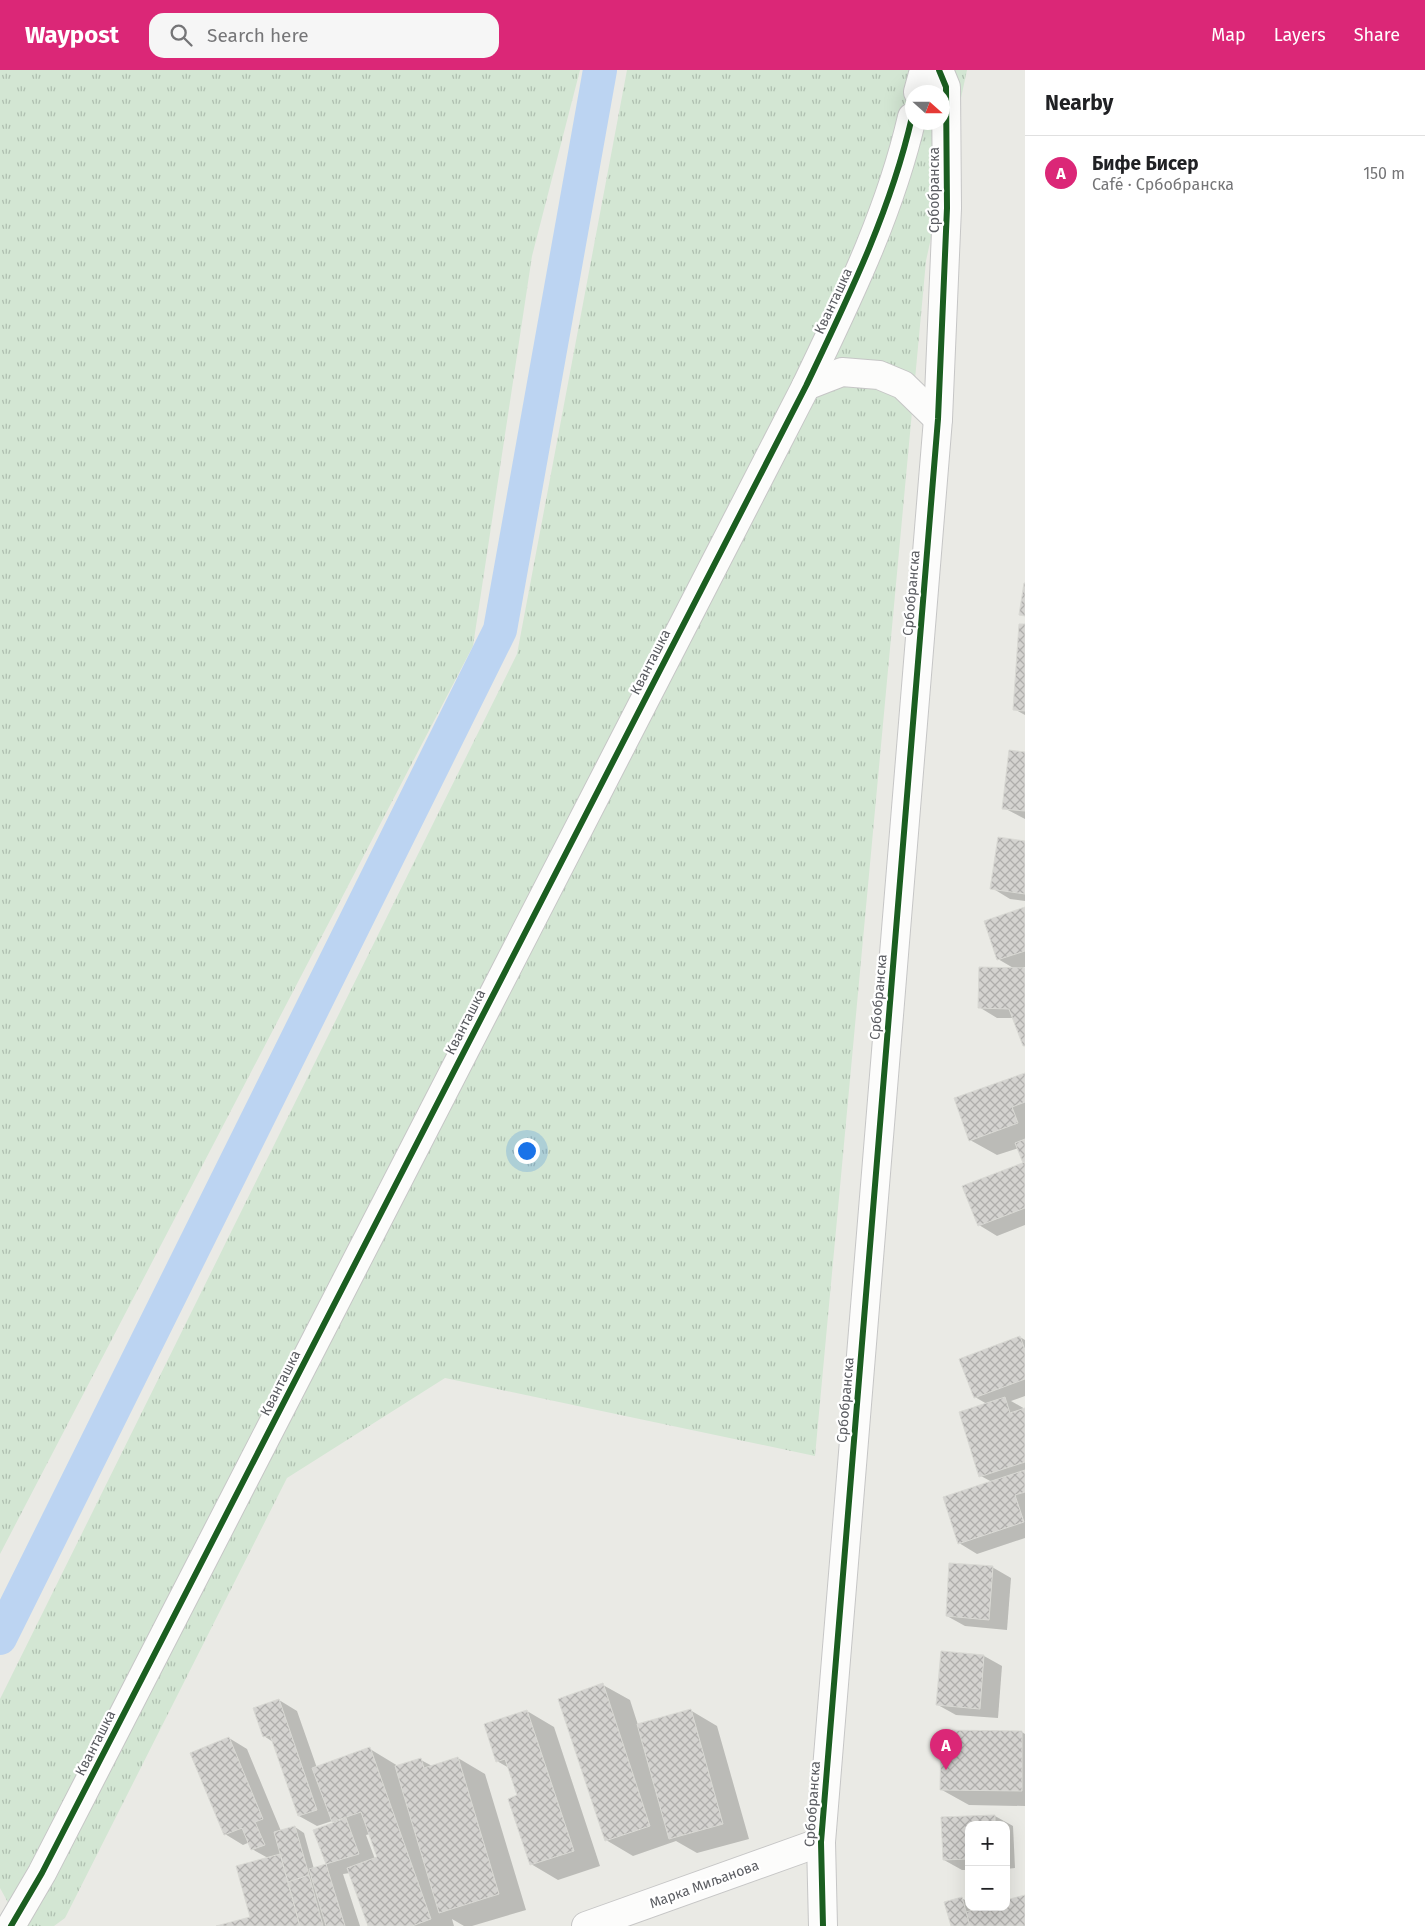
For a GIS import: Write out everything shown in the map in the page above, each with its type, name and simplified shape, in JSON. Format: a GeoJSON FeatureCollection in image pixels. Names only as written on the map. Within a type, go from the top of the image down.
{"type":"FeatureCollection","features":[{"type":"Feature","properties":{"kind":"street"},"geometry":{"type":"LineString","coordinates":[[920,85],[924,70]]}},
{"type":"Feature","properties":{"kind":"street","name":"Србобранска"},"geometry":{"type":"LineString","coordinates":[[822,1926],[821,1842],[938,419],[948,208],[946,87],[939,70]]}},
{"type":"Feature","properties":{"kind":"street","name":"Кванташка"},"geometry":{"type":"LineString","coordinates":[[11,1926],[47,1864],[806,386],[864,264],[902,160],[909,130]]}},
{"type":"Feature","properties":{"kind":"street"},"geometry":{"type":"LineString","coordinates":[[806,386],[842,372],[879,375],[903,385],[938,419]]}},
{"type":"Feature","properties":{"kind":"street","name":"Марка Миљанова"},"geometry":{"type":"LineString","coordinates":[[586,1926],[821,1842]]}},
{"type":"Feature","properties":{"kind":"green space"},"geometry":{"type":"Polygon","coordinates":[[[0,70],[580,70],[532,256],[473,646],[0,1554],[0,70]]]}},
{"type":"Feature","properties":{"kind":"green space"},"geometry":{"type":"Polygon","coordinates":[[[627,70],[967,70],[926,261],[815,1456],[445,1378],[287,1478],[65,1918],[54,1926],[21,1926],[0,1888],[0,1699],[517,654],[627,70]]]}},
{"type":"Feature","properties":{"kind":"building"},"geometry":{"type":"Polygon","coordinates":[[[1025,583],[1025,616],[1019,615],[1025,583]]]}},
{"type":"Feature","properties":{"kind":"building"},"geometry":{"type":"Polygon","coordinates":[[[1019,624],[1025,624],[1025,711],[1013,710],[1019,624]]]}},
{"type":"Feature","properties":{"kind":"building"},"geometry":{"type":"Polygon","coordinates":[[[1009,750],[1025,752],[1025,811],[1002,809],[1009,750]]]}},
{"type":"Feature","properties":{"kind":"building"},"geometry":{"type":"Polygon","coordinates":[[[998,837],[1025,841],[1025,894],[990,889],[998,837]]]}},
{"type":"Feature","properties":{"kind":"building"},"geometry":{"type":"Polygon","coordinates":[[[1025,907],[1025,951],[997,960],[984,921],[1025,907]]]}},
{"type":"Feature","properties":{"kind":"building"},"geometry":{"type":"Polygon","coordinates":[[[979,967],[1025,968],[1025,1046],[1023,1046],[1009,1009],[978,1008],[979,967]]]}},
{"type":"Feature","properties":{"kind":"building"},"geometry":{"type":"Polygon","coordinates":[[[1025,1073],[1025,1102],[1012,1107],[1018,1123],[969,1141],[954,1098],[1025,1073]]]}},
{"type":"Feature","properties":{"kind":"building"},"geometry":{"type":"Polygon","coordinates":[[[1025,1139],[1025,1162],[1023,1163],[1015,1143],[1025,1139]]]}},
{"type":"Feature","properties":{"kind":"building"},"geometry":{"type":"Polygon","coordinates":[[[1025,1162],[1025,1208],[978,1226],[962,1186],[1025,1162]]]}},
{"type":"Feature","properties":{"kind":"building"},"geometry":{"type":"Polygon","coordinates":[[[1020,1336],[1025,1350],[1025,1379],[974,1398],[959,1359],[1020,1336]]]}},
{"type":"Feature","properties":{"kind":"building"},"geometry":{"type":"Polygon","coordinates":[[[1005,1397],[1010,1413],[1025,1408],[1025,1462],[979,1477],[959,1412],[1005,1397]]]}},
{"type":"Feature","properties":{"kind":"building"},"geometry":{"type":"Polygon","coordinates":[[[1025,1470],[1025,1492],[1015,1495],[1024,1522],[958,1544],[943,1497],[1025,1470]]]}},
{"type":"Feature","properties":{"kind":"building"},"geometry":{"type":"Polygon","coordinates":[[[949,1563],[993,1566],[989,1620],[946,1616],[949,1563]]]}},
{"type":"Feature","properties":{"kind":"building"},"geometry":{"type":"Polygon","coordinates":[[[941,1651],[984,1655],[980,1709],[936,1705],[941,1651]]]}},
{"type":"Feature","properties":{"kind":"building"},"geometry":{"type":"Polygon","coordinates":[[[603,1683],[650,1826],[605,1841],[558,1699],[603,1683]]]}},
{"type":"Feature","properties":{"kind":"building"},"geometry":{"type":"Polygon","coordinates":[[[279,1699],[317,1810],[298,1816],[270,1735],[263,1737],[253,1708],[279,1699]]]}},
{"type":"Feature","properties":{"kind":"building"},"geometry":{"type":"Polygon","coordinates":[[[691,1709],[723,1824],[669,1839],[637,1724],[691,1709]]]}},
{"type":"Feature","properties":{"kind":"building"},"geometry":{"type":"Polygon","coordinates":[[[527,1710],[574,1851],[530,1865],[508,1799],[517,1795],[505,1759],[496,1762],[484,1724],[527,1710]]]}},
{"type":"Feature","properties":{"kind":"building"},"geometry":{"type":"Polygon","coordinates":[[[941,1730],[1022,1731],[1022,1791],[940,1790],[941,1730]]]}},
{"type":"Feature","properties":{"kind":"building"},"geometry":{"type":"Polygon","coordinates":[[[229,1737],[263,1819],[255,1822],[265,1845],[251,1850],[242,1828],[224,1835],[190,1753],[229,1737]]]}},
{"type":"Feature","properties":{"kind":"building"},"geometry":{"type":"Polygon","coordinates":[[[370,1747],[431,1919],[412,1926],[368,1926],[347,1868],[377,1857],[361,1812],[332,1822],[312,1768],[370,1747]]]}},
{"type":"Feature","properties":{"kind":"building"},"geometry":{"type":"Polygon","coordinates":[[[458,1757],[499,1894],[439,1913],[395,1766],[421,1758],[424,1768],[458,1757]]]}},
{"type":"Feature","properties":{"kind":"building"},"geometry":{"type":"Polygon","coordinates":[[[995,1815],[995,1821],[965,1821],[965,1859],[943,1860],[941,1817],[995,1815]]]}},
{"type":"Feature","properties":{"kind":"building"},"geometry":{"type":"Polygon","coordinates":[[[346,1818],[359,1854],[326,1864],[313,1830],[346,1818]]]}},
{"type":"Feature","properties":{"kind":"building"},"geometry":{"type":"Polygon","coordinates":[[[295,1826],[309,1875],[288,1882],[274,1832],[295,1826]]]}},
{"type":"Feature","properties":{"kind":"building"},"geometry":{"type":"Polygon","coordinates":[[[280,1854],[300,1926],[216,1926],[250,1917],[236,1866],[280,1854]]]}},
{"type":"Feature","properties":{"kind":"building"},"geometry":{"type":"Polygon","coordinates":[[[326,1864],[345,1926],[326,1926],[309,1869],[326,1864]]]}},
{"type":"Feature","properties":{"kind":"building"},"geometry":{"type":"Polygon","coordinates":[[[309,1875],[323,1926],[300,1926],[288,1882],[309,1875]]]}},
{"type":"Feature","properties":{"kind":"building"},"geometry":{"type":"Polygon","coordinates":[[[1025,1895],[1025,1926],[970,1926],[966,1912],[1010,1911],[1010,1899],[1025,1895]]]}},
{"type":"Feature","properties":{"kind":"building"},"geometry":{"type":"Polygon","coordinates":[[[962,1897],[970,1926],[951,1926],[944,1902],[962,1897]]]}},
{"type":"Feature","properties":{"kind":"waterway"},"geometry":{"type":"LineString","coordinates":[[0,1638],[500,630],[600,70]]}},
{"type":"Feature","properties":{"kind":"cycle path"},"geometry":{"type":"LineString","coordinates":[[823,1926],[821,1842],[938,419],[947,208],[946,87],[939,70]]}},
{"type":"Feature","properties":{"kind":"cycle path"},"geometry":{"type":"LineString","coordinates":[[11,1926],[42,1873],[806,386],[852,288],[880,221],[909,130]]}},
{"type":"Feature","properties":{"kind":"place","name":"Бифе Бисер"},"geometry":{"type":"Point","coordinates":[946,1770]}}]}
